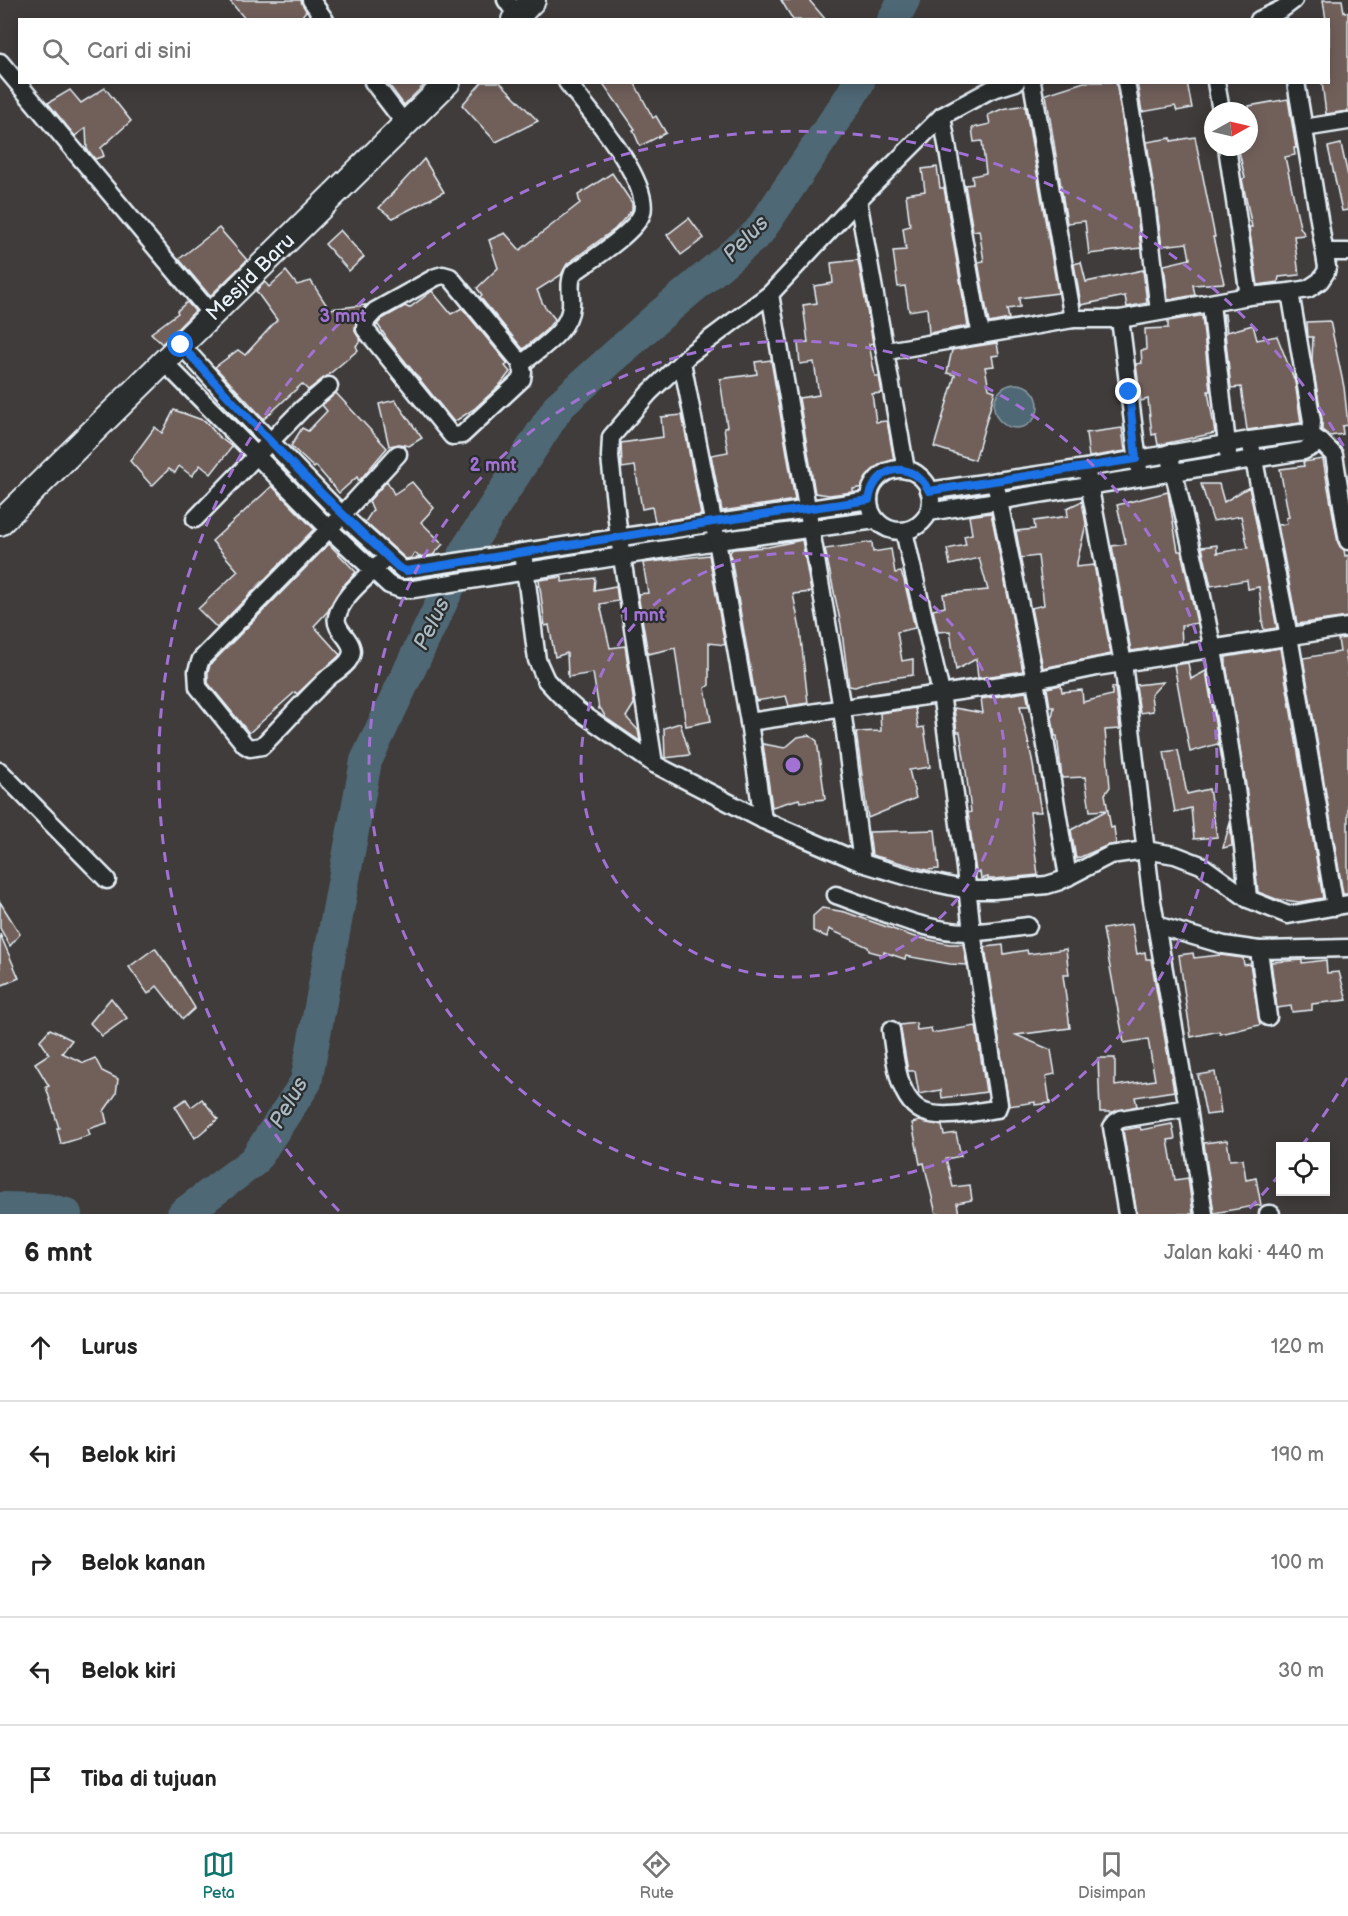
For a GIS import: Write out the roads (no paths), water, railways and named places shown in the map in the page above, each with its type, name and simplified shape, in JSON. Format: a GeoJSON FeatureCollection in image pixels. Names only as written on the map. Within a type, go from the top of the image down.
{"type":"FeatureCollection","features":[{"type":"Feature","properties":{"kind":"street"},"geometry":{"type":"LineString","coordinates":[[311,0],[324,18]]}},
{"type":"Feature","properties":{"kind":"street"},"geometry":{"type":"LineString","coordinates":[[1264,18],[1287,9]]}},
{"type":"Feature","properties":{"kind":"street"},"geometry":{"type":"LineString","coordinates":[[0,62],[18,83]]}},
{"type":"Feature","properties":{"kind":"street"},"geometry":{"type":"LineString","coordinates":[[18,84],[212,315]]}},
{"type":"Feature","properties":{"kind":"street"},"geometry":{"type":"LineString","coordinates":[[375,84],[405,124]]}},
{"type":"Feature","properties":{"kind":"street","name":"Mesjid Baru"},"geometry":{"type":"LineString","coordinates":[[0,523],[446,84]]}},
{"type":"Feature","properties":{"kind":"street"},"geometry":{"type":"LineString","coordinates":[[520,362],[524,362],[563,329],[570,315],[570,284],[573,273],[629,232],[642,213],[641,195],[627,161],[569,84]]}},
{"type":"Feature","properties":{"kind":"street"},"geometry":{"type":"LineString","coordinates":[[654,764],[619,538],[610,457],[611,438],[649,393],[682,362],[770,294],[858,200],[942,117],[990,90],[1010,84]]}},
{"type":"Feature","properties":{"kind":"street"},"geometry":{"type":"LineString","coordinates":[[1032,84],[1073,319]]}},
{"type":"Feature","properties":{"kind":"street"},"geometry":{"type":"LineString","coordinates":[[1126,84],[1145,195],[1159,311]]}},
{"type":"Feature","properties":{"kind":"street"},"geometry":{"type":"LineString","coordinates":[[1216,84],[1219,102]]}},
{"type":"Feature","properties":{"kind":"street"},"geometry":{"type":"LineString","coordinates":[[886,351],[1073,319],[1120,319],[1249,296],[1308,289],[1320,281],[1326,272],[1325,252],[1296,84]]}},
{"type":"Feature","properties":{"kind":"street"},"geometry":{"type":"LineString","coordinates":[[942,117],[962,226],[962,239],[982,335]]}},
{"type":"Feature","properties":{"kind":"street"},"geometry":{"type":"LineString","coordinates":[[1304,128],[1348,121]]}},
{"type":"Feature","properties":{"kind":"street"},"geometry":{"type":"LineString","coordinates":[[1228,156],[1249,296]]}},
{"type":"Feature","properties":{"kind":"street"},"geometry":{"type":"LineString","coordinates":[[858,200],[906,470]]}},
{"type":"Feature","properties":{"kind":"street"},"geometry":{"type":"LineString","coordinates":[[1325,252],[1348,252]]}},
{"type":"Feature","properties":{"kind":"street"},"geometry":{"type":"LineString","coordinates":[[443,275],[450,277],[520,362],[523,372],[522,379],[462,435],[452,436],[365,329],[366,321],[375,311],[443,275]]}},
{"type":"Feature","properties":{"kind":"street"},"geometry":{"type":"LineString","coordinates":[[1290,292],[1316,439]]}},
{"type":"Feature","properties":{"kind":"street"},"geometry":{"type":"LineString","coordinates":[[770,294],[842,709],[862,863]]}},
{"type":"Feature","properties":{"kind":"street"},"geometry":{"type":"LineString","coordinates":[[1211,304],[1229,462]]}},
{"type":"Feature","properties":{"kind":"street"},"geometry":{"type":"LineString","coordinates":[[1120,319],[1140,477]]}},
{"type":"Feature","properties":{"kind":"street"},"geometry":{"type":"LineString","coordinates":[[181,345],[342,515],[403,570],[869,500]]}},
{"type":"Feature","properties":{"kind":"street"},"geometry":{"type":"LineString","coordinates":[[164,362],[329,529],[389,585],[400,589],[414,589],[812,527],[876,520]]}},
{"type":"Feature","properties":{"kind":"street"},"geometry":{"type":"LineString","coordinates":[[682,362],[717,541],[749,722],[763,820]]}},
{"type":"Feature","properties":{"kind":"street"},"geometry":{"type":"LineString","coordinates":[[195,519],[302,409],[329,386]]}},
{"type":"Feature","properties":{"kind":"street"},"geometry":{"type":"LineString","coordinates":[[929,512],[999,499],[1089,476],[1136,459],[1301,433],[1316,439],[1334,455],[1348,541]]}},
{"type":"Feature","properties":{"kind":"street"},"geometry":{"type":"LineString","coordinates":[[929,491],[995,481],[1089,476],[1140,477],[1174,473],[1303,450],[1316,439]]}},
{"type":"Feature","properties":{"kind":"street"},"geometry":{"type":"LineString","coordinates":[[518,553],[519,573],[537,660],[546,680],[577,710],[654,764],[763,820],[862,863],[968,897],[994,890],[1047,885],[1068,877],[1110,855],[1175,855],[1201,865],[1248,899],[1288,915],[1342,905],[1250,440]]}},
{"type":"Feature","properties":{"kind":"street"},"geometry":{"type":"LineString","coordinates":[[1169,453],[1213,647],[1241,834],[1248,899]]}},
{"type":"Feature","properties":{"kind":"street"},"geometry":{"type":"LineString","coordinates":[[387,557],[353,590],[337,616],[336,622],[351,647],[352,655],[348,662],[330,677],[262,746],[250,748],[245,745],[198,687],[197,671],[201,658],[329,529],[398,454]]}},
{"type":"Feature","properties":{"kind":"street"},"geometry":{"type":"LineString","coordinates":[[906,470],[916,474],[924,481],[931,501],[929,512],[915,528],[894,531],[884,527],[870,510],[871,489],[876,480],[885,473],[906,470]]}},
{"type":"Feature","properties":{"kind":"street"},"geometry":{"type":"LineString","coordinates":[[1089,476],[1123,663],[1152,901],[1204,1214]]}},
{"type":"Feature","properties":{"kind":"street"},"geometry":{"type":"LineString","coordinates":[[995,481],[1035,680],[1068,877]]}},
{"type":"Feature","properties":{"kind":"street"},"geometry":{"type":"LineString","coordinates":[[891,1030],[897,1076],[904,1092],[918,1108],[931,1114],[947,1115],[997,1109],[999,1104],[971,930],[941,693],[904,531]]}},
{"type":"Feature","properties":{"kind":"street"},"geometry":{"type":"LineString","coordinates":[[749,722],[1035,680],[1213,647],[1348,627]]}},
{"type":"Feature","properties":{"kind":"street"},"geometry":{"type":"LineString","coordinates":[[0,771],[107,880]]}},
{"type":"Feature","properties":{"kind":"street"},"geometry":{"type":"LineString","coordinates":[[836,895],[918,923],[946,930],[1028,926]]}},
{"type":"Feature","properties":{"kind":"street"},"geometry":{"type":"LineString","coordinates":[[1156,925],[1224,945],[1259,950],[1348,948]]}},
{"type":"Feature","properties":{"kind":"street"},"geometry":{"type":"LineString","coordinates":[[1259,950],[1268,1017]]}},
{"type":"Feature","properties":{"kind":"street"},"geometry":{"type":"LineString","coordinates":[[1127,1214],[1112,1127],[1121,1119],[1188,1108]]}},
{"type":"Feature","properties":{"kind":"water"},"geometry":{"type":"Polygon","coordinates":[[[1016,384],[1025,385],[1032,390],[1037,397],[1037,415],[1032,422],[1025,427],[1016,428],[1007,427],[1000,422],[995,415],[994,406],[995,397],[1000,390],[1007,385],[1016,384]]]}},
{"type":"Feature","properties":{"kind":"waterway","name":"Pelus"},"geometry":{"type":"LineString","coordinates":[[894,18],[904,0]]}},
{"type":"Feature","properties":{"kind":"waterway","name":"Pelus"},"geometry":{"type":"LineString","coordinates":[[183,1214],[254,1161],[306,1082],[366,761],[468,547],[559,406],[659,316],[758,233],[858,84]]}},
{"type":"Feature","properties":{"kind":"waterway","name":"Pelus"},"geometry":{"type":"LineString","coordinates":[[0,1208],[47,1209],[66,1214]]}}]}
